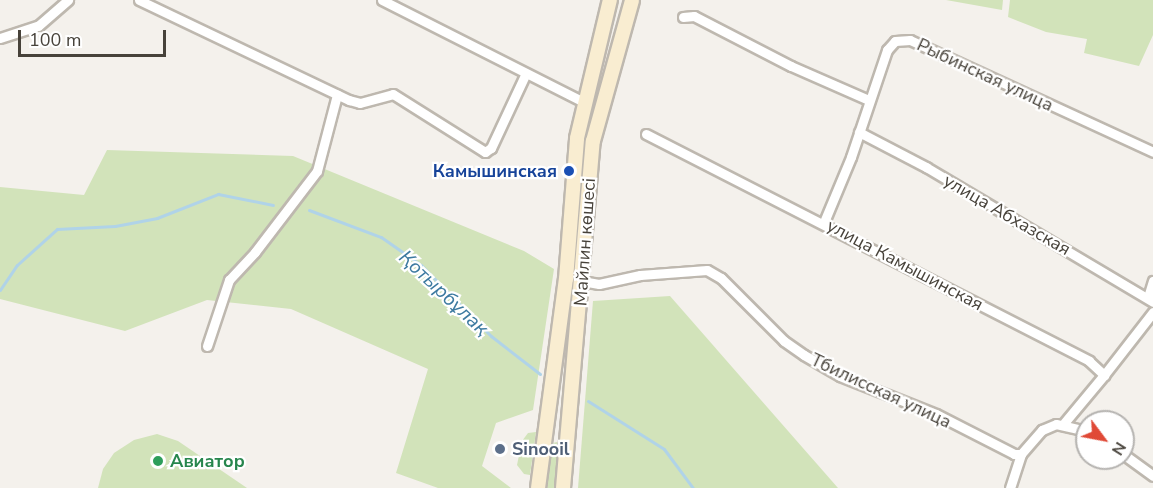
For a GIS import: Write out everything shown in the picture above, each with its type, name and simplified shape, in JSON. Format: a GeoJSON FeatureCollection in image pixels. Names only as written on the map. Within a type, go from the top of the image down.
{"type":"FeatureCollection","features":[{"type":"Feature","properties":{"kind":"main road","name":"Майлин көшесі"},"geometry":{"type":"LineString","coordinates":[[538,488],[566,279],[577,138],[610,0]]}},
{"type":"Feature","properties":{"kind":"main road","name":"Майлин көшесі"},"geometry":{"type":"LineString","coordinates":[[563,488],[593,141],[632,0]]}},
{"type":"Feature","properties":{"kind":"main road"},"geometry":{"type":"LineString","coordinates":[[543,442],[557,434],[568,440]]}},
{"type":"Feature","properties":{"kind":"street"},"geometry":{"type":"LineString","coordinates":[[0,38],[38,26],[69,0]]}},
{"type":"Feature","properties":{"kind":"street"},"geometry":{"type":"LineString","coordinates":[[139,0],[337,95],[360,103],[393,94],[485,152],[491,148],[525,75]]}},
{"type":"Feature","properties":{"kind":"street"},"geometry":{"type":"LineString","coordinates":[[382,0],[525,75],[584,102]]}},
{"type":"Feature","properties":{"kind":"street"},"geometry":{"type":"LineString","coordinates":[[683,17],[694,16],[791,66],[870,100]]}},
{"type":"Feature","properties":{"kind":"street","name":"Рыбинская улица"},"geometry":{"type":"LineString","coordinates":[[824,222],[859,132],[887,50],[896,41],[910,40],[1153,152]]}},
{"type":"Feature","properties":{"kind":"street"},"geometry":{"type":"LineString","coordinates":[[207,346],[229,279],[255,252],[317,171],[337,95]]}},
{"type":"Feature","properties":{"kind":"street","name":"улица Абхазская"},"geometry":{"type":"LineString","coordinates":[[859,132],[1150,299]]}},
{"type":"Feature","properties":{"kind":"street","name":"улица Камышинская"},"geometry":{"type":"LineString","coordinates":[[646,134],[824,222],[1076,354],[1104,375]]}},
{"type":"Feature","properties":{"kind":"street","name":"Тбилисская улица"},"geometry":{"type":"LineString","coordinates":[[582,281],[599,284],[640,274],[707,270],[721,278],[784,341],[840,376],[936,414],[982,440],[1021,454]]}},
{"type":"Feature","properties":{"kind":"street"},"geometry":{"type":"LineString","coordinates":[[1150,299],[1153,281]]}},
{"type":"Feature","properties":{"kind":"street"},"geometry":{"type":"LineString","coordinates":[[1010,488],[1021,454],[1042,430],[1064,423],[1153,312]]}},
{"type":"Feature","properties":{"kind":"street"},"geometry":{"type":"LineString","coordinates":[[1064,423],[1075,427]]}},
{"type":"Feature","properties":{"kind":"street"},"geometry":{"type":"LineString","coordinates":[[1135,463],[1153,476]]}},
{"type":"Feature","properties":{"kind":"green space"},"geometry":{"type":"Polygon","coordinates":[[[946,0],[1003,0],[1002,10],[946,0]]]}},
{"type":"Feature","properties":{"kind":"green space"},"geometry":{"type":"Polygon","coordinates":[[[1010,0],[1153,0],[1153,35],[1139,66],[1084,53],[1087,39],[1046,32],[1008,17],[1010,0]]]}},
{"type":"Feature","properties":{"kind":"green space"},"geometry":{"type":"Polygon","coordinates":[[[107,150],[293,156],[524,251],[554,269],[533,410],[496,423],[482,466],[511,488],[438,488],[396,473],[428,369],[291,309],[207,300],[125,331],[0,299],[0,187],[84,195],[107,150]]]}},
{"type":"Feature","properties":{"kind":"green space"},"geometry":{"type":"Polygon","coordinates":[[[670,296],[838,488],[578,488],[593,301],[670,296]]]}},
{"type":"Feature","properties":{"kind":"green space"},"geometry":{"type":"Polygon","coordinates":[[[536,432],[530,475],[524,474],[517,465],[522,441],[528,433],[536,432]]]}},
{"type":"Feature","properties":{"kind":"green space","name":"Авиатор"},"geometry":{"type":"Polygon","coordinates":[[[157,434],[178,441],[247,488],[98,488],[103,469],[114,453],[134,440],[157,434]]]}},
{"type":"Feature","properties":{"kind":"green space"},"geometry":{"type":"Polygon","coordinates":[[[557,442],[556,488],[547,488],[553,443],[557,442]]]}},
{"type":"Feature","properties":{"kind":"waterway","name":"Қотырбұлақ"},"geometry":{"type":"LineString","coordinates":[[0,290],[17,265],[57,229],[115,226],[157,218],[218,194],[273,205]]}},
{"type":"Feature","properties":{"kind":"waterway","name":"Қотырбұлақ"},"geometry":{"type":"LineString","coordinates":[[309,210],[381,237],[421,265],[491,336],[540,374]]}},
{"type":"Feature","properties":{"kind":"waterway","name":"Қотырбұлақ"},"geometry":{"type":"LineString","coordinates":[[588,401],[664,449],[693,488]]}},
{"type":"Feature","properties":{"kind":"place","name":"Камышинская"},"geometry":{"type":"Point","coordinates":[569,171]}},
{"type":"Feature","properties":{"kind":"place","name":"Sinooil"},"geometry":{"type":"Point","coordinates":[500,449]}},
{"type":"Feature","properties":{"kind":"place","name":"Авиатор"},"geometry":{"type":"Point","coordinates":[158,461]}}]}
